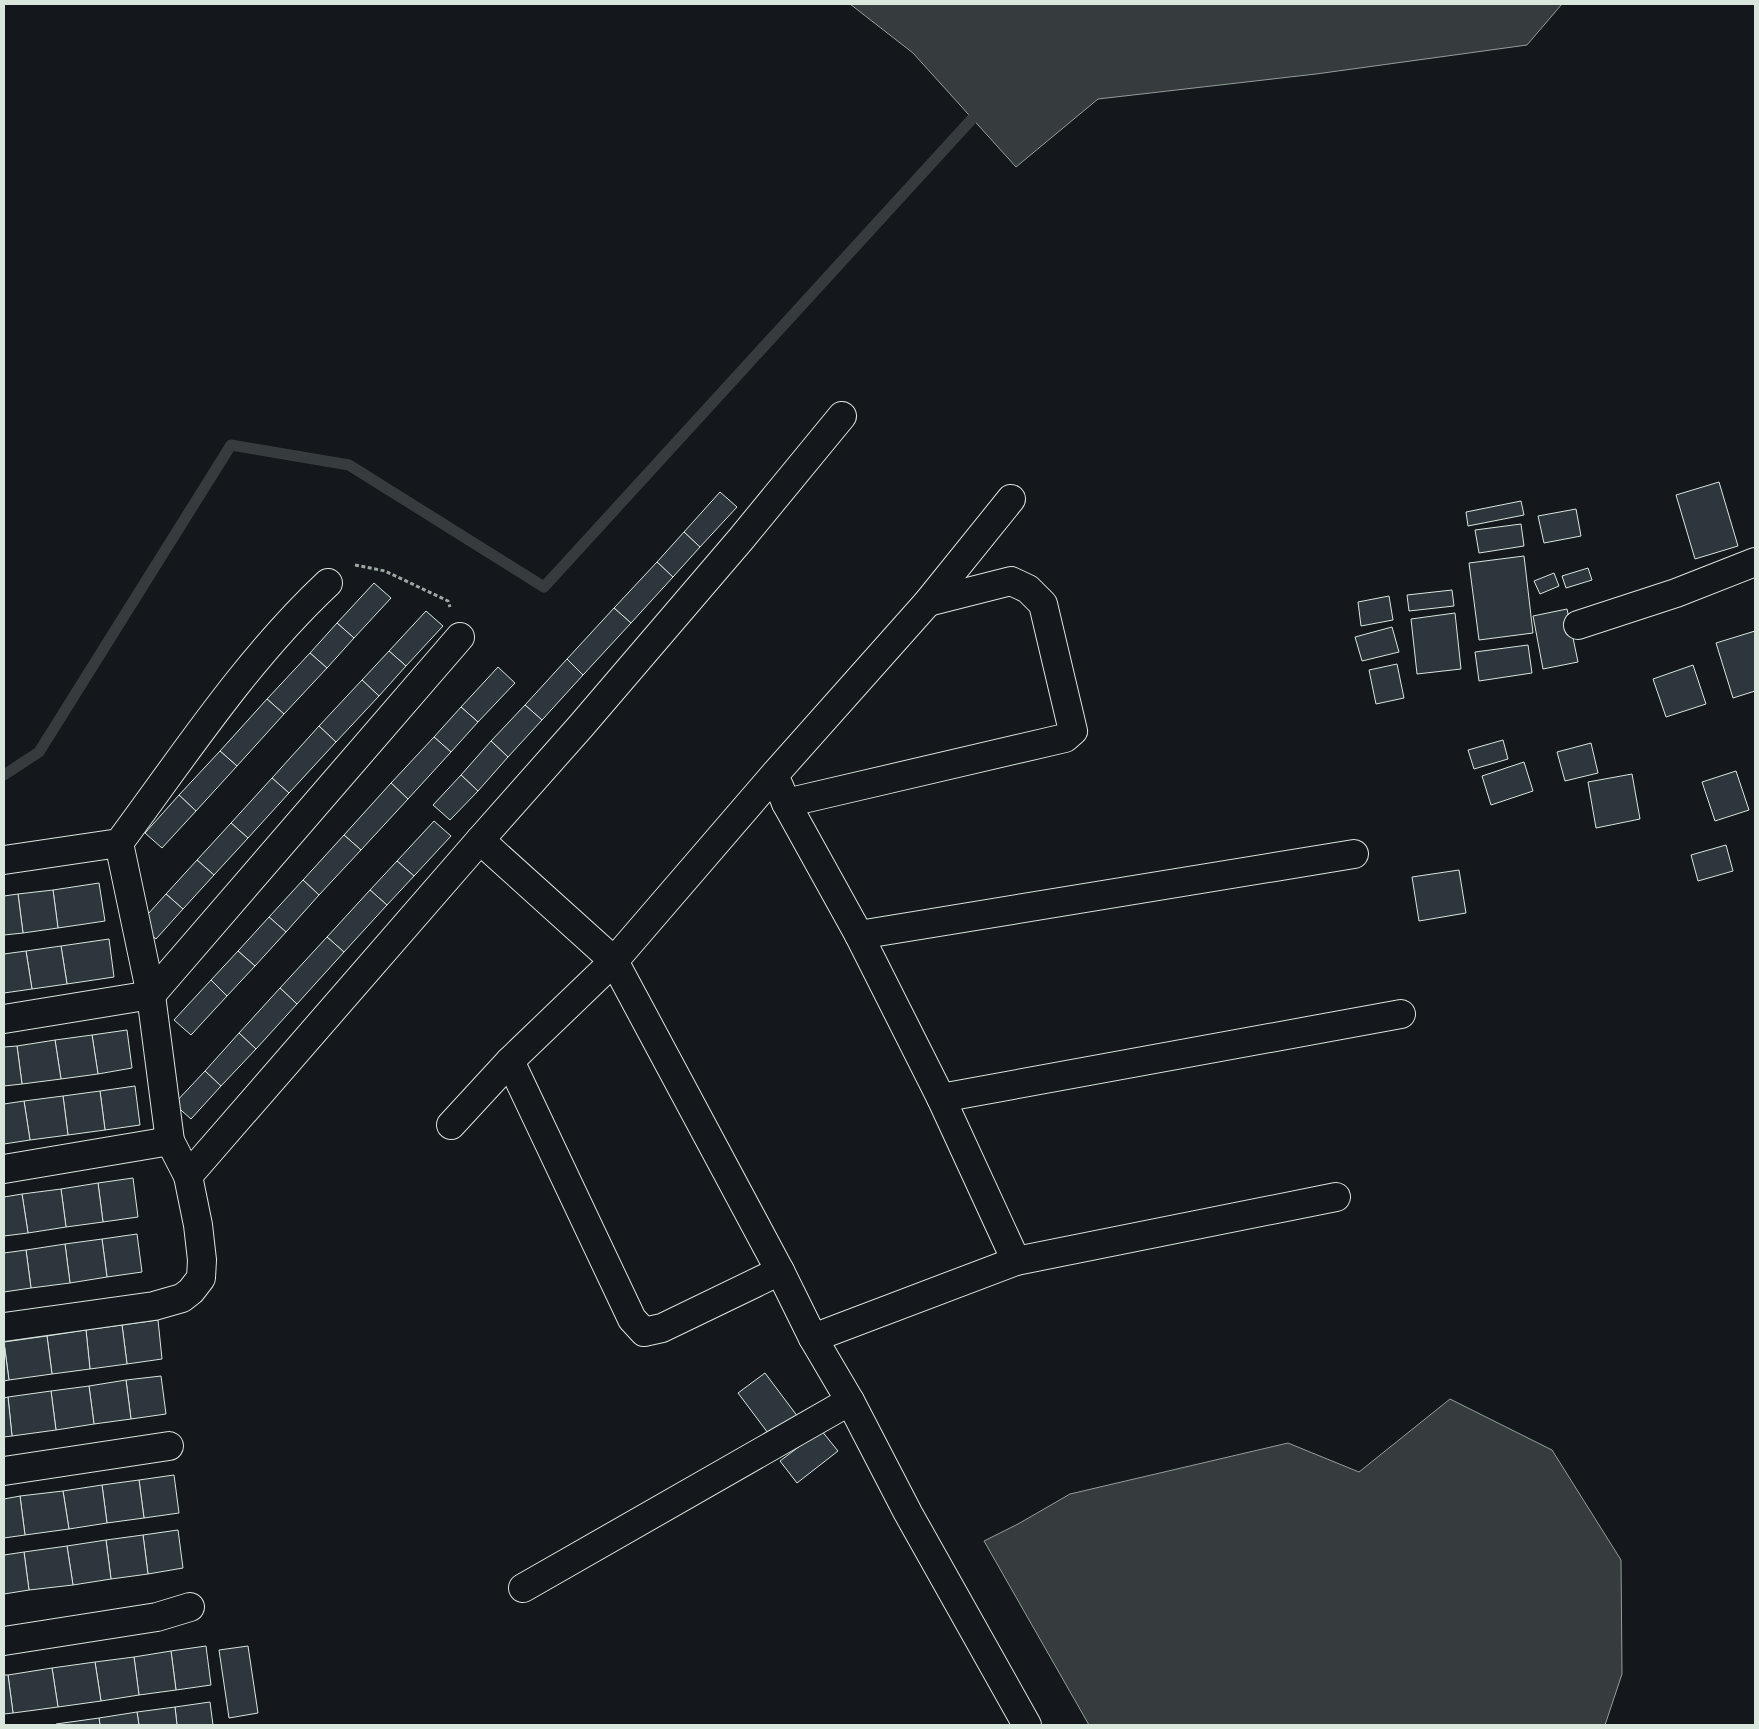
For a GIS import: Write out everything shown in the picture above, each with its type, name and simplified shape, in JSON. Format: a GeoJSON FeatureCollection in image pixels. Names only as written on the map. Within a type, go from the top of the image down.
{"type":"FeatureCollection","features":[{"type":"Feature","properties":{"kind":"street"},"geometry":{"type":"LineString","coordinates":[[188,1176],[600,704],[741,539],[842,416]]}},
{"type":"Feature","properties":{"kind":"street"},"geometry":{"type":"LineString","coordinates":[[451,1125],[510,1061],[614,962],[775,774],[928,602],[1011,499]]}},
{"type":"Feature","properties":{"kind":"street"},"geometry":{"type":"LineString","coordinates":[[1578,625],[1676,593],[1755,562]]}},
{"type":"Feature","properties":{"kind":"street"},"geometry":{"type":"LineString","coordinates":[[786,803],[1064,738],[1073,731],[1043,604],[1028,589],[1011,581],[928,602]]}},
{"type":"Feature","properties":{"kind":"street"},"geometry":{"type":"LineString","coordinates":[[4,860],[119,843],[258,656],[298,611],[328,583]]}},
{"type":"Feature","properties":{"kind":"street"},"geometry":{"type":"LineString","coordinates":[[4,1019],[150,996],[460,637]]}},
{"type":"Feature","properties":{"kind":"street"},"geometry":{"type":"LineString","coordinates":[[775,774],[786,803],[858,935],[941,1098],[1016,1261]]}},
{"type":"Feature","properties":{"kind":"street"},"geometry":{"type":"LineString","coordinates":[[480,840],[614,962],[780,1271],[812,1338],[850,1401],[908,1513],[1027,1725]]}},
{"type":"Feature","properties":{"kind":"street"},"geometry":{"type":"LineString","coordinates":[[4,1327],[154,1306],[182,1298],[192,1291],[201,1278],[202,1260],[198,1225],[188,1176],[170,1141],[150,996],[119,843]]}},
{"type":"Feature","properties":{"kind":"street"},"geometry":{"type":"LineString","coordinates":[[858,935],[1354,854]]}},
{"type":"Feature","properties":{"kind":"street"},"geometry":{"type":"LineString","coordinates":[[941,1098],[1401,1014]]}},
{"type":"Feature","properties":{"kind":"street"},"geometry":{"type":"LineString","coordinates":[[510,1061],[632,1319],[644,1332],[662,1328],[780,1271]]}},
{"type":"Feature","properties":{"kind":"street"},"geometry":{"type":"LineString","coordinates":[[4,1169],[170,1141]]}},
{"type":"Feature","properties":{"kind":"street"},"geometry":{"type":"LineString","coordinates":[[812,1338],[1016,1261],[1336,1197]]}},
{"type":"Feature","properties":{"kind":"street"},"geometry":{"type":"LineString","coordinates":[[523,1588],[850,1401]]}},
{"type":"Feature","properties":{"kind":"street"},"geometry":{"type":"LineString","coordinates":[[4,1471],[170,1446]]}},
{"type":"Feature","properties":{"kind":"street"},"geometry":{"type":"LineString","coordinates":[[4,1641],[157,1617],[190,1606]]}},
{"type":"Feature","properties":{"kind":"path"},"geometry":{"type":"LineString","coordinates":[[328,583],[345,568],[356,565],[385,570],[448,601],[460,637]]}},
{"type":"Feature","properties":{"kind":"shaded area"},"geometry":{"type":"Polygon","coordinates":[[[850,4],[1562,4],[1527,45],[1316,74],[1098,99],[1016,167],[913,53],[850,4]]]}},
{"type":"Feature","properties":{"kind":"shaded area"},"geometry":{"type":"Polygon","coordinates":[[[1450,1399],[1552,1450],[1621,1560],[1622,1674],[1605,1725],[1089,1725],[984,1541],[1070,1494],[1288,1443],[1359,1472],[1450,1399]]]}},
{"type":"Feature","properties":{"kind":"building"},"geometry":{"type":"Polygon","coordinates":[[[1719,482],[1738,546],[1695,559],[1676,495],[1719,482]]]}},
{"type":"Feature","properties":{"kind":"building"},"geometry":{"type":"Polygon","coordinates":[[[720,492],[737,507],[700,547],[684,532],[720,492]]]}},
{"type":"Feature","properties":{"kind":"building"},"geometry":{"type":"Polygon","coordinates":[[[1521,501],[1524,515],[1468,526],[1466,512],[1521,501]]]}},
{"type":"Feature","properties":{"kind":"building"},"geometry":{"type":"Polygon","coordinates":[[[1576,509],[1581,536],[1544,543],[1538,516],[1576,509]]]}},
{"type":"Feature","properties":{"kind":"building"},"geometry":{"type":"Polygon","coordinates":[[[1521,524],[1524,546],[1479,553],[1475,530],[1521,524]]]}},
{"type":"Feature","properties":{"kind":"building"},"geometry":{"type":"Polygon","coordinates":[[[684,532],[700,547],[673,577],[657,562],[684,532]]]}},
{"type":"Feature","properties":{"kind":"building"},"geometry":{"type":"Polygon","coordinates":[[[1524,556],[1533,633],[1479,640],[1469,563],[1524,556]]]}},
{"type":"Feature","properties":{"kind":"building"},"geometry":{"type":"Polygon","coordinates":[[[657,562],[673,577],[631,623],[614,608],[657,562]]]}},
{"type":"Feature","properties":{"kind":"building"},"geometry":{"type":"Polygon","coordinates":[[[1588,568],[1592,580],[1566,588],[1562,576],[1588,568]]]}},
{"type":"Feature","properties":{"kind":"building"},"geometry":{"type":"Polygon","coordinates":[[[1554,573],[1559,586],[1540,594],[1534,581],[1554,573]]]}},
{"type":"Feature","properties":{"kind":"building"},"geometry":{"type":"Polygon","coordinates":[[[374,583],[391,598],[354,638],[337,623],[374,583]]]}},
{"type":"Feature","properties":{"kind":"building"},"geometry":{"type":"Polygon","coordinates":[[[1452,590],[1454,606],[1409,611],[1407,595],[1452,590]]]}},
{"type":"Feature","properties":{"kind":"building"},"geometry":{"type":"Polygon","coordinates":[[[1389,596],[1393,620],[1361,626],[1358,602],[1389,596]]]}},
{"type":"Feature","properties":{"kind":"building"},"geometry":{"type":"Polygon","coordinates":[[[614,608],[631,623],[583,675],[567,659],[614,608]]]}},
{"type":"Feature","properties":{"kind":"building"},"geometry":{"type":"Polygon","coordinates":[[[1567,609],[1578,662],[1543,669],[1533,616],[1567,609]]]}},
{"type":"Feature","properties":{"kind":"building"},"geometry":{"type":"Polygon","coordinates":[[[426,611],[443,626],[406,666],[389,651],[426,611]]]}},
{"type":"Feature","properties":{"kind":"building"},"geometry":{"type":"Polygon","coordinates":[[[1455,613],[1461,669],[1417,674],[1411,619],[1455,613]]]}},
{"type":"Feature","properties":{"kind":"building"},"geometry":{"type":"Polygon","coordinates":[[[337,623],[354,638],[327,668],[310,653],[337,623]]]}},
{"type":"Feature","properties":{"kind":"building"},"geometry":{"type":"Polygon","coordinates":[[[1392,627],[1399,652],[1362,661],[1355,637],[1392,627]]]}},
{"type":"Feature","properties":{"kind":"building"},"geometry":{"type":"Polygon","coordinates":[[[1755,631],[1755,691],[1733,698],[1716,643],[1755,631]]]}},
{"type":"Feature","properties":{"kind":"building"},"geometry":{"type":"Polygon","coordinates":[[[1528,645],[1532,673],[1479,681],[1475,652],[1528,645]]]}},
{"type":"Feature","properties":{"kind":"building"},"geometry":{"type":"Polygon","coordinates":[[[389,651],[406,666],[379,696],[362,680],[389,651]]]}},
{"type":"Feature","properties":{"kind":"building"},"geometry":{"type":"Polygon","coordinates":[[[310,653],[327,668],[284,714],[267,699],[310,653]]]}},
{"type":"Feature","properties":{"kind":"building"},"geometry":{"type":"Polygon","coordinates":[[[567,659],[583,675],[542,720],[525,705],[567,659]]]}},
{"type":"Feature","properties":{"kind":"building"},"geometry":{"type":"Polygon","coordinates":[[[1397,664],[1404,698],[1376,704],[1369,670],[1397,664]]]}},
{"type":"Feature","properties":{"kind":"building"},"geometry":{"type":"Polygon","coordinates":[[[1693,665],[1706,704],[1666,717],[1653,679],[1693,665]]]}},
{"type":"Feature","properties":{"kind":"building"},"geometry":{"type":"Polygon","coordinates":[[[498,667],[515,683],[478,722],[461,707],[498,667]]]}},
{"type":"Feature","properties":{"kind":"building"},"geometry":{"type":"Polygon","coordinates":[[[362,680],[379,696],[336,742],[319,726],[362,680]]]}},
{"type":"Feature","properties":{"kind":"building"},"geometry":{"type":"Polygon","coordinates":[[[267,699],[284,714],[237,766],[220,751],[267,699]]]}},
{"type":"Feature","properties":{"kind":"building"},"geometry":{"type":"Polygon","coordinates":[[[525,705],[542,720],[508,757],[491,741],[525,705]]]}},
{"type":"Feature","properties":{"kind":"building"},"geometry":{"type":"Polygon","coordinates":[[[461,707],[478,722],[451,752],[434,737],[461,707]]]}},
{"type":"Feature","properties":{"kind":"building"},"geometry":{"type":"Polygon","coordinates":[[[319,726],[336,742],[289,793],[272,778],[319,726]]]}},
{"type":"Feature","properties":{"kind":"building"},"geometry":{"type":"Polygon","coordinates":[[[434,737],[451,752],[408,799],[391,783],[434,737]]]}},
{"type":"Feature","properties":{"kind":"building"},"geometry":{"type":"Polygon","coordinates":[[[1503,740],[1508,759],[1474,769],[1468,750],[1503,740]]]}},
{"type":"Feature","properties":{"kind":"building"},"geometry":{"type":"Polygon","coordinates":[[[491,741],[508,757],[478,791],[461,775],[491,741]]]}},
{"type":"Feature","properties":{"kind":"building"},"geometry":{"type":"Polygon","coordinates":[[[1591,743],[1598,773],[1565,781],[1557,752],[1591,743]]]}},
{"type":"Feature","properties":{"kind":"building"},"geometry":{"type":"Polygon","coordinates":[[[220,751],[237,766],[196,811],[179,795],[220,751]]]}},
{"type":"Feature","properties":{"kind":"building"},"geometry":{"type":"Polygon","coordinates":[[[1524,762],[1533,791],[1491,805],[1482,776],[1524,762]]]}},
{"type":"Feature","properties":{"kind":"building"},"geometry":{"type":"Polygon","coordinates":[[[1736,771],[1749,810],[1715,821],[1702,782],[1736,771]]]}},
{"type":"Feature","properties":{"kind":"building"},"geometry":{"type":"Polygon","coordinates":[[[1632,774],[1640,819],[1596,828],[1588,782],[1632,774]]]}},
{"type":"Feature","properties":{"kind":"building"},"geometry":{"type":"Polygon","coordinates":[[[461,775],[478,791],[450,820],[433,805],[461,775]]]}},
{"type":"Feature","properties":{"kind":"building"},"geometry":{"type":"Polygon","coordinates":[[[272,778],[289,793],[248,838],[231,823],[272,778]]]}},
{"type":"Feature","properties":{"kind":"building"},"geometry":{"type":"Polygon","coordinates":[[[391,783],[408,799],[361,850],[344,835],[391,783]]]}},
{"type":"Feature","properties":{"kind":"building"},"geometry":{"type":"Polygon","coordinates":[[[179,795],[196,811],[162,848],[145,833],[179,795]]]}},
{"type":"Feature","properties":{"kind":"building"},"geometry":{"type":"Polygon","coordinates":[[[434,821],[451,836],[414,876],[397,861],[434,821]]]}},
{"type":"Feature","properties":{"kind":"building"},"geometry":{"type":"Polygon","coordinates":[[[231,823],[248,838],[214,875],[197,860],[231,823]]]}},
{"type":"Feature","properties":{"kind":"building"},"geometry":{"type":"Polygon","coordinates":[[[344,835],[361,850],[319,895],[303,880],[344,835]]]}},
{"type":"Feature","properties":{"kind":"building"},"geometry":{"type":"Polygon","coordinates":[[[1726,845],[1733,871],[1698,881],[1691,855],[1726,845]]]}},
{"type":"Feature","properties":{"kind":"building"},"geometry":{"type":"Polygon","coordinates":[[[197,860],[214,875],[183,909],[166,894],[197,860]]]}},
{"type":"Feature","properties":{"kind":"building"},"geometry":{"type":"Polygon","coordinates":[[[397,861],[414,876],[387,905],[370,890],[397,861]]]}},
{"type":"Feature","properties":{"kind":"building"},"geometry":{"type":"Polygon","coordinates":[[[1459,870],[1466,913],[1419,921],[1412,877],[1459,870]]]}},
{"type":"Feature","properties":{"kind":"building"},"geometry":{"type":"Polygon","coordinates":[[[303,880],[319,895],[286,932],[269,917],[303,880]]]}},
{"type":"Feature","properties":{"kind":"building"},"geometry":{"type":"Polygon","coordinates":[[[99,883],[105,921],[58,928],[53,890],[99,883]]]}},
{"type":"Feature","properties":{"kind":"building"},"geometry":{"type":"Polygon","coordinates":[[[53,890],[58,928],[23,933],[18,894],[53,890]]]}},
{"type":"Feature","properties":{"kind":"building"},"geometry":{"type":"Polygon","coordinates":[[[370,890],[387,905],[344,952],[327,937],[370,890]]]}},
{"type":"Feature","properties":{"kind":"building"},"geometry":{"type":"Polygon","coordinates":[[[18,894],[23,933],[4,935],[4,896],[18,894]]]}},
{"type":"Feature","properties":{"kind":"building"},"geometry":{"type":"Polygon","coordinates":[[[166,894],[183,909],[156,939],[139,924],[166,894]]]}},
{"type":"Feature","properties":{"kind":"building"},"geometry":{"type":"Polygon","coordinates":[[[269,917],[286,932],[255,966],[238,951],[269,917]]]}},
{"type":"Feature","properties":{"kind":"building"},"geometry":{"type":"Polygon","coordinates":[[[327,937],[344,952],[297,1004],[280,988],[327,937]]]}},
{"type":"Feature","properties":{"kind":"building"},"geometry":{"type":"Polygon","coordinates":[[[109,939],[114,977],[67,984],[61,946],[109,939]]]}},
{"type":"Feature","properties":{"kind":"building"},"geometry":{"type":"Polygon","coordinates":[[[61,946],[67,984],[32,989],[26,951],[61,946]]]}},
{"type":"Feature","properties":{"kind":"building"},"geometry":{"type":"Polygon","coordinates":[[[26,951],[32,989],[4,993],[4,954],[26,951]]]}},
{"type":"Feature","properties":{"kind":"building"},"geometry":{"type":"Polygon","coordinates":[[[238,951],[255,966],[227,996],[211,980],[238,951]]]}},
{"type":"Feature","properties":{"kind":"building"},"geometry":{"type":"Polygon","coordinates":[[[211,980],[227,996],[191,1035],[174,1020],[211,980]]]}},
{"type":"Feature","properties":{"kind":"building"},"geometry":{"type":"Polygon","coordinates":[[[280,988],[297,1004],[256,1049],[239,1033],[280,988]]]}},
{"type":"Feature","properties":{"kind":"building"},"geometry":{"type":"Polygon","coordinates":[[[127,1030],[132,1068],[98,1074],[92,1035],[127,1030]]]}},
{"type":"Feature","properties":{"kind":"building"},"geometry":{"type":"Polygon","coordinates":[[[239,1033],[256,1049],[221,1086],[205,1071],[239,1033]]]}},
{"type":"Feature","properties":{"kind":"building"},"geometry":{"type":"Polygon","coordinates":[[[92,1035],[98,1074],[61,1079],[55,1040],[92,1035]]]}},
{"type":"Feature","properties":{"kind":"building"},"geometry":{"type":"Polygon","coordinates":[[[55,1040],[61,1079],[22,1084],[17,1046],[55,1040]]]}},
{"type":"Feature","properties":{"kind":"building"},"geometry":{"type":"Polygon","coordinates":[[[17,1046],[22,1084],[4,1086],[4,1047],[17,1046]]]}},
{"type":"Feature","properties":{"kind":"building"},"geometry":{"type":"Polygon","coordinates":[[[205,1071],[221,1086],[191,1119],[174,1104],[205,1071]]]}},
{"type":"Feature","properties":{"kind":"building"},"geometry":{"type":"Polygon","coordinates":[[[135,1086],[140,1125],[105,1130],[100,1091],[135,1086]]]}},
{"type":"Feature","properties":{"kind":"building"},"geometry":{"type":"Polygon","coordinates":[[[100,1091],[105,1130],[68,1135],[63,1096],[100,1091]]]}},
{"type":"Feature","properties":{"kind":"building"},"geometry":{"type":"Polygon","coordinates":[[[63,1096],[68,1135],[30,1140],[24,1101],[63,1096]]]}},
{"type":"Feature","properties":{"kind":"building"},"geometry":{"type":"Polygon","coordinates":[[[24,1101],[30,1140],[4,1144],[4,1104],[24,1101]]]}},
{"type":"Feature","properties":{"kind":"building"},"geometry":{"type":"Polygon","coordinates":[[[133,1178],[138,1217],[103,1222],[98,1183],[133,1178]]]}},
{"type":"Feature","properties":{"kind":"building"},"geometry":{"type":"Polygon","coordinates":[[[98,1183],[103,1222],[66,1227],[61,1189],[98,1183]]]}},
{"type":"Feature","properties":{"kind":"building"},"geometry":{"type":"Polygon","coordinates":[[[61,1189],[66,1227],[28,1233],[22,1194],[61,1189]]]}},
{"type":"Feature","properties":{"kind":"building"},"geometry":{"type":"Polygon","coordinates":[[[22,1194],[28,1233],[4,1236],[4,1197],[22,1194]]]}},
{"type":"Feature","properties":{"kind":"building"},"geometry":{"type":"Polygon","coordinates":[[[137,1234],[142,1272],[107,1277],[102,1239],[137,1234]]]}},
{"type":"Feature","properties":{"kind":"building"},"geometry":{"type":"Polygon","coordinates":[[[102,1239],[107,1277],[70,1283],[65,1244],[102,1239]]]}},
{"type":"Feature","properties":{"kind":"building"},"geometry":{"type":"Polygon","coordinates":[[[65,1244],[70,1283],[31,1288],[26,1250],[65,1244]]]}},
{"type":"Feature","properties":{"kind":"building"},"geometry":{"type":"Polygon","coordinates":[[[26,1250],[31,1288],[4,1292],[4,1253],[26,1250]]]}},
{"type":"Feature","properties":{"kind":"building"},"geometry":{"type":"Polygon","coordinates":[[[158,1320],[162,1359],[127,1364],[122,1325],[158,1320]]]}},
{"type":"Feature","properties":{"kind":"building"},"geometry":{"type":"Polygon","coordinates":[[[122,1325],[127,1364],[90,1369],[86,1330],[122,1325]]]}},
{"type":"Feature","properties":{"kind":"building"},"geometry":{"type":"Polygon","coordinates":[[[86,1330],[90,1369],[52,1374],[47,1336],[86,1330]]]}},
{"type":"Feature","properties":{"kind":"building"},"geometry":{"type":"Polygon","coordinates":[[[47,1336],[52,1374],[9,1380],[4,1342],[47,1336]]]}},
{"type":"Feature","properties":{"kind":"building"},"geometry":{"type":"Polygon","coordinates":[[[4,1343],[9,1380],[4,1381],[4,1343]]]}},
{"type":"Feature","properties":{"kind":"building"},"geometry":{"type":"Polygon","coordinates":[[[765,1373],[798,1417],[771,1437],[738,1393],[765,1373]]]}},
{"type":"Feature","properties":{"kind":"building"},"geometry":{"type":"Polygon","coordinates":[[[161,1376],[166,1414],[131,1419],[126,1380],[161,1376]]]}},
{"type":"Feature","properties":{"kind":"building"},"geometry":{"type":"Polygon","coordinates":[[[126,1380],[131,1419],[94,1424],[89,1386],[126,1380]]]}},
{"type":"Feature","properties":{"kind":"building"},"geometry":{"type":"Polygon","coordinates":[[[89,1386],[94,1424],[56,1430],[51,1391],[89,1386]]]}},
{"type":"Feature","properties":{"kind":"building"},"geometry":{"type":"Polygon","coordinates":[[[51,1391],[56,1430],[12,1436],[8,1397],[51,1391]]]}},
{"type":"Feature","properties":{"kind":"building"},"geometry":{"type":"Polygon","coordinates":[[[8,1397],[12,1436],[4,1437],[4,1398],[8,1397]]]}},
{"type":"Feature","properties":{"kind":"building"},"geometry":{"type":"Polygon","coordinates":[[[821,1430],[838,1451],[797,1483],[780,1461],[821,1430]]]}},
{"type":"Feature","properties":{"kind":"building"},"geometry":{"type":"Polygon","coordinates":[[[174,1475],[179,1513],[144,1518],[139,1480],[174,1475]]]}},
{"type":"Feature","properties":{"kind":"building"},"geometry":{"type":"Polygon","coordinates":[[[139,1480],[144,1518],[107,1523],[102,1485],[139,1480]]]}},
{"type":"Feature","properties":{"kind":"building"},"geometry":{"type":"Polygon","coordinates":[[[102,1485],[107,1523],[69,1529],[63,1491],[102,1485]]]}},
{"type":"Feature","properties":{"kind":"building"},"geometry":{"type":"Polygon","coordinates":[[[63,1491],[69,1529],[25,1535],[20,1496],[63,1491]]]}},
{"type":"Feature","properties":{"kind":"building"},"geometry":{"type":"Polygon","coordinates":[[[20,1496],[25,1535],[4,1538],[4,1499],[20,1496]]]}},
{"type":"Feature","properties":{"kind":"building"},"geometry":{"type":"Polygon","coordinates":[[[178,1530],[183,1568],[148,1574],[143,1535],[178,1530]]]}},
{"type":"Feature","properties":{"kind":"building"},"geometry":{"type":"Polygon","coordinates":[[[143,1535],[148,1574],[111,1579],[106,1540],[143,1535]]]}},
{"type":"Feature","properties":{"kind":"building"},"geometry":{"type":"Polygon","coordinates":[[[106,1540],[111,1579],[73,1585],[67,1546],[106,1540]]]}},
{"type":"Feature","properties":{"kind":"building"},"geometry":{"type":"Polygon","coordinates":[[[67,1546],[73,1585],[29,1590],[24,1552],[67,1546]]]}},
{"type":"Feature","properties":{"kind":"building"},"geometry":{"type":"Polygon","coordinates":[[[24,1552],[29,1590],[4,1594],[4,1555],[24,1552]]]}},
{"type":"Feature","properties":{"kind":"building"},"geometry":{"type":"Polygon","coordinates":[[[206,1646],[211,1685],[176,1690],[171,1651],[206,1646]]]}},
{"type":"Feature","properties":{"kind":"building"},"geometry":{"type":"Polygon","coordinates":[[[248,1646],[258,1713],[229,1718],[219,1650],[248,1646]]]}},
{"type":"Feature","properties":{"kind":"building"},"geometry":{"type":"Polygon","coordinates":[[[171,1651],[176,1690],[139,1695],[134,1657],[171,1651]]]}},
{"type":"Feature","properties":{"kind":"building"},"geometry":{"type":"Polygon","coordinates":[[[134,1657],[139,1695],[101,1701],[95,1662],[134,1657]]]}},
{"type":"Feature","properties":{"kind":"building"},"geometry":{"type":"Polygon","coordinates":[[[95,1662],[101,1701],[58,1707],[52,1668],[95,1662]]]}},
{"type":"Feature","properties":{"kind":"building"},"geometry":{"type":"Polygon","coordinates":[[[52,1668],[58,1707],[13,1713],[8,1675],[52,1668]]]}},
{"type":"Feature","properties":{"kind":"building"},"geometry":{"type":"Polygon","coordinates":[[[4,1675],[8,1675],[13,1713],[4,1714],[4,1675]]]}},
{"type":"Feature","properties":{"kind":"building"},"geometry":{"type":"Polygon","coordinates":[[[210,1702],[213,1725],[177,1725],[175,1707],[210,1702]]]}},
{"type":"Feature","properties":{"kind":"building"},"geometry":{"type":"Polygon","coordinates":[[[175,1707],[177,1725],[139,1725],[137,1712],[175,1707]]]}},
{"type":"Feature","properties":{"kind":"building"},"geometry":{"type":"Polygon","coordinates":[[[137,1712],[139,1725],[100,1725],[99,1718],[137,1712]]]}},
{"type":"Feature","properties":{"kind":"building"},"geometry":{"type":"Polygon","coordinates":[[[99,1718],[100,1725],[56,1725],[56,1724],[99,1718]]]}},
{"type":"Feature","properties":{"kind":"waterway"},"geometry":{"type":"LineString","coordinates":[[4,775],[39,752],[231,445],[349,465],[544,587],[982,108]]}}]}
